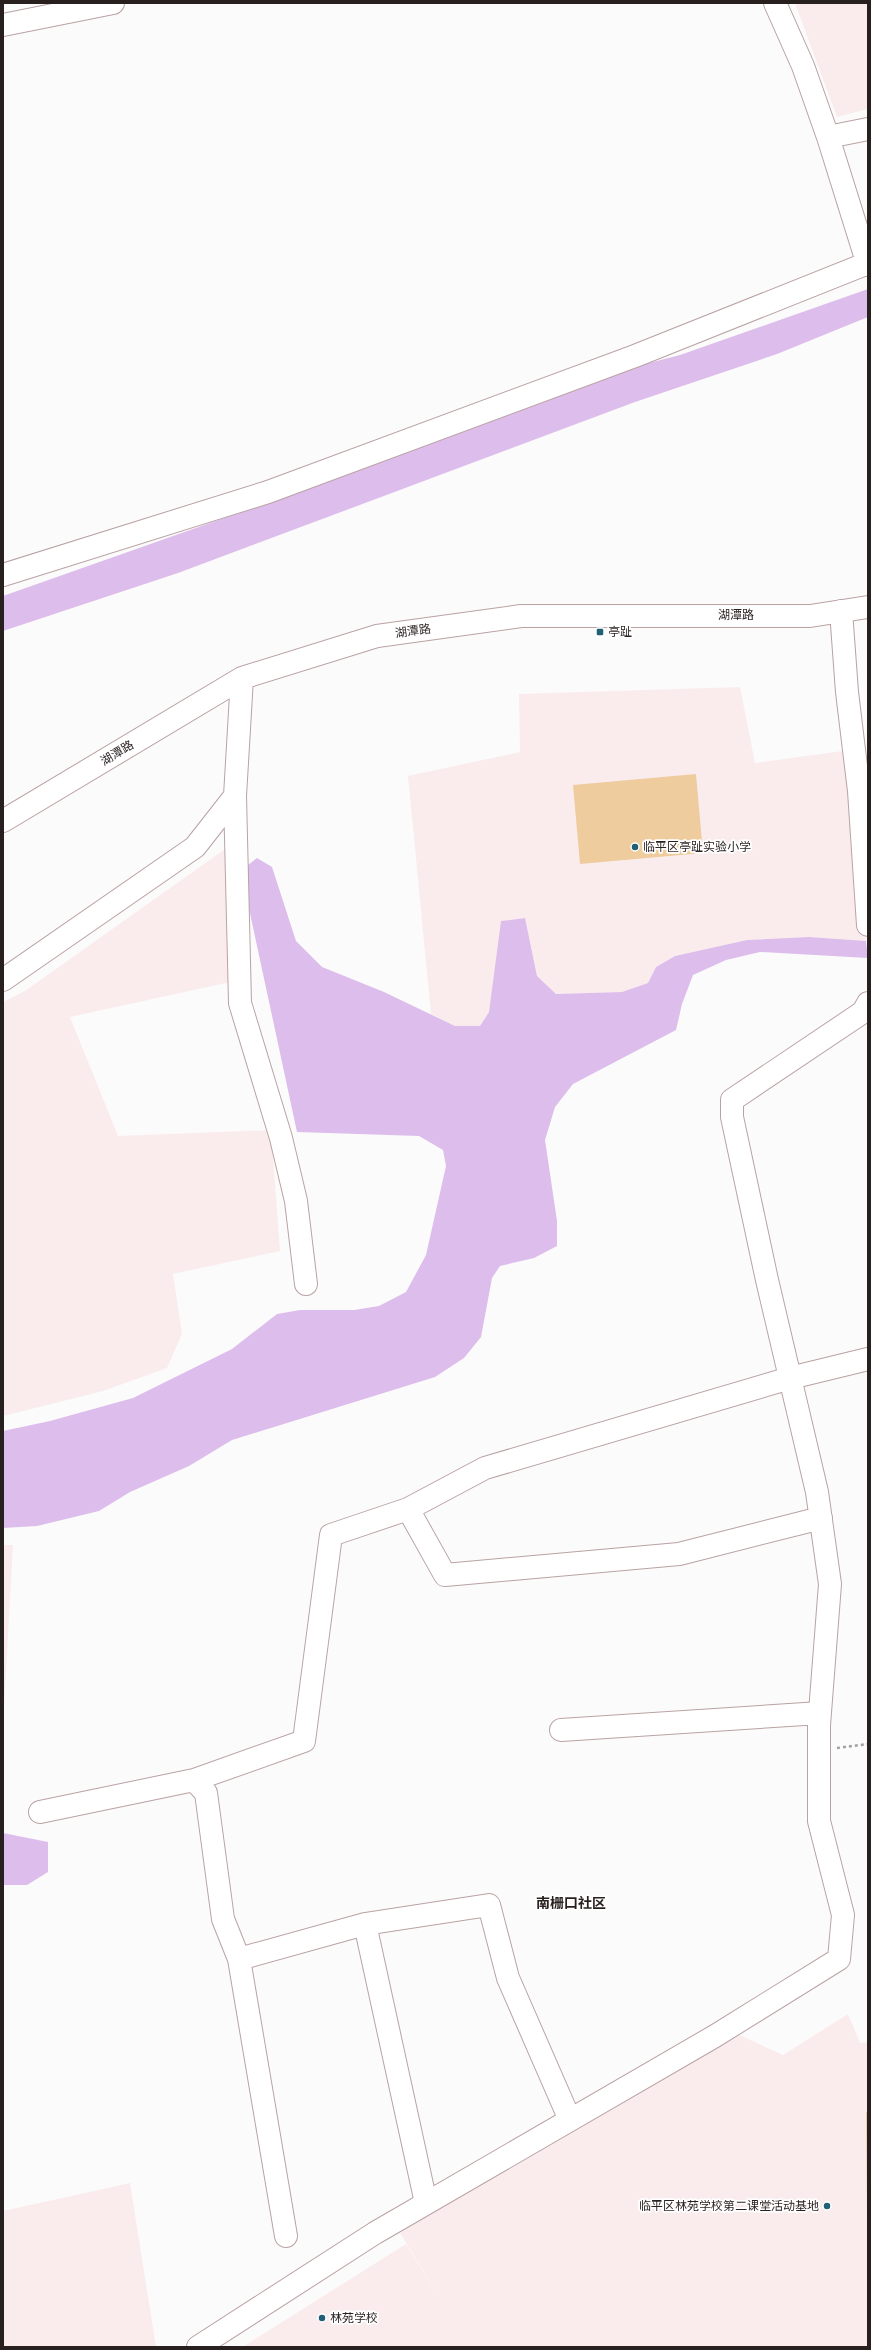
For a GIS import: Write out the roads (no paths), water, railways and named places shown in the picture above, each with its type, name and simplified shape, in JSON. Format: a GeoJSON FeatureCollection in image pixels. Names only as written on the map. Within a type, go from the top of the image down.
{"type":"FeatureCollection","features":[{"type":"Feature","properties":{"kind":"street"},"geometry":{"type":"LineString","coordinates":[[3,25],[113,3]]}},
{"type":"Feature","properties":{"kind":"street"},"geometry":{"type":"LineString","coordinates":[[3,575],[268,492],[635,356],[868,264],[828,137],[803,66],[775,3]]}},
{"type":"Feature","properties":{"kind":"street"},"geometry":{"type":"LineString","coordinates":[[828,137],[868,129]]}},
{"type":"Feature","properties":{"kind":"street","name":"湖潭路"},"geometry":{"type":"LineString","coordinates":[[3,821],[242,678],[377,636],[521,616],[810,616],[868,607]]}},
{"type":"Feature","properties":{"kind":"street"},"geometry":{"type":"LineString","coordinates":[[841,611],[846,692],[859,791],[868,925]]}},
{"type":"Feature","properties":{"kind":"street"},"geometry":{"type":"LineString","coordinates":[[242,678],[235,796],[240,1003],[286,1159],[296,1201],[306,1284]]}},
{"type":"Feature","properties":{"kind":"street"},"geometry":{"type":"LineString","coordinates":[[3,980],[195,847],[235,796]]}},
{"type":"Feature","properties":{"kind":"street"},"geometry":{"type":"LineString","coordinates":[[198,2347],[375,2233],[715,2036],[839,1959],[843,1914],[819,1821],[820,1713],[830,1584],[817,1492],[732,1116],[732,1100],[863,1012],[868,1003]]}},
{"type":"Feature","properties":{"kind":"street"},"geometry":{"type":"LineString","coordinates":[[40,1812],[194,1780],[304,1741],[331,1536],[408,1509],[485,1468],[790,1378],[868,1359]]}},
{"type":"Feature","properties":{"kind":"street"},"geometry":{"type":"LineString","coordinates":[[408,1509],[445,1575],[679,1554],[821,1518]]}},
{"type":"Feature","properties":{"kind":"street"},"geometry":{"type":"LineString","coordinates":[[561,1730],[820,1713]]}},
{"type":"Feature","properties":{"kind":"street"},"geometry":{"type":"LineString","coordinates":[[194,1780],[206,1793],[223,1919],[239,1959],[286,2236]]}},
{"type":"Feature","properties":{"kind":"street"},"geometry":{"type":"LineString","coordinates":[[239,1959],[365,1924],[489,1905],[508,1978],[570,2120]]}},
{"type":"Feature","properties":{"kind":"street"},"geometry":{"type":"LineString","coordinates":[[365,1924],[426,2204]]}},
{"type":"Feature","properties":{"kind":"place","name":"亭趾"},"geometry":{"type":"Point","coordinates":[600,632]}},
{"type":"Feature","properties":{"kind":"place","name":"临平区亭趾实验小学"},"geometry":{"type":"Point","coordinates":[635,847]}},
{"type":"Feature","properties":{"kind":"place","name":"临平区林苑学校第二课堂活动基地"},"geometry":{"type":"Point","coordinates":[827,2206]}},
{"type":"Feature","properties":{"kind":"place","name":"林苑学校"},"geometry":{"type":"Point","coordinates":[322,2318]}},
{"type":"Feature","properties":{"kind":"district","name":"南栅口社区"},"geometry":{"type":"Point","coordinates":[571,1903]}}]}
